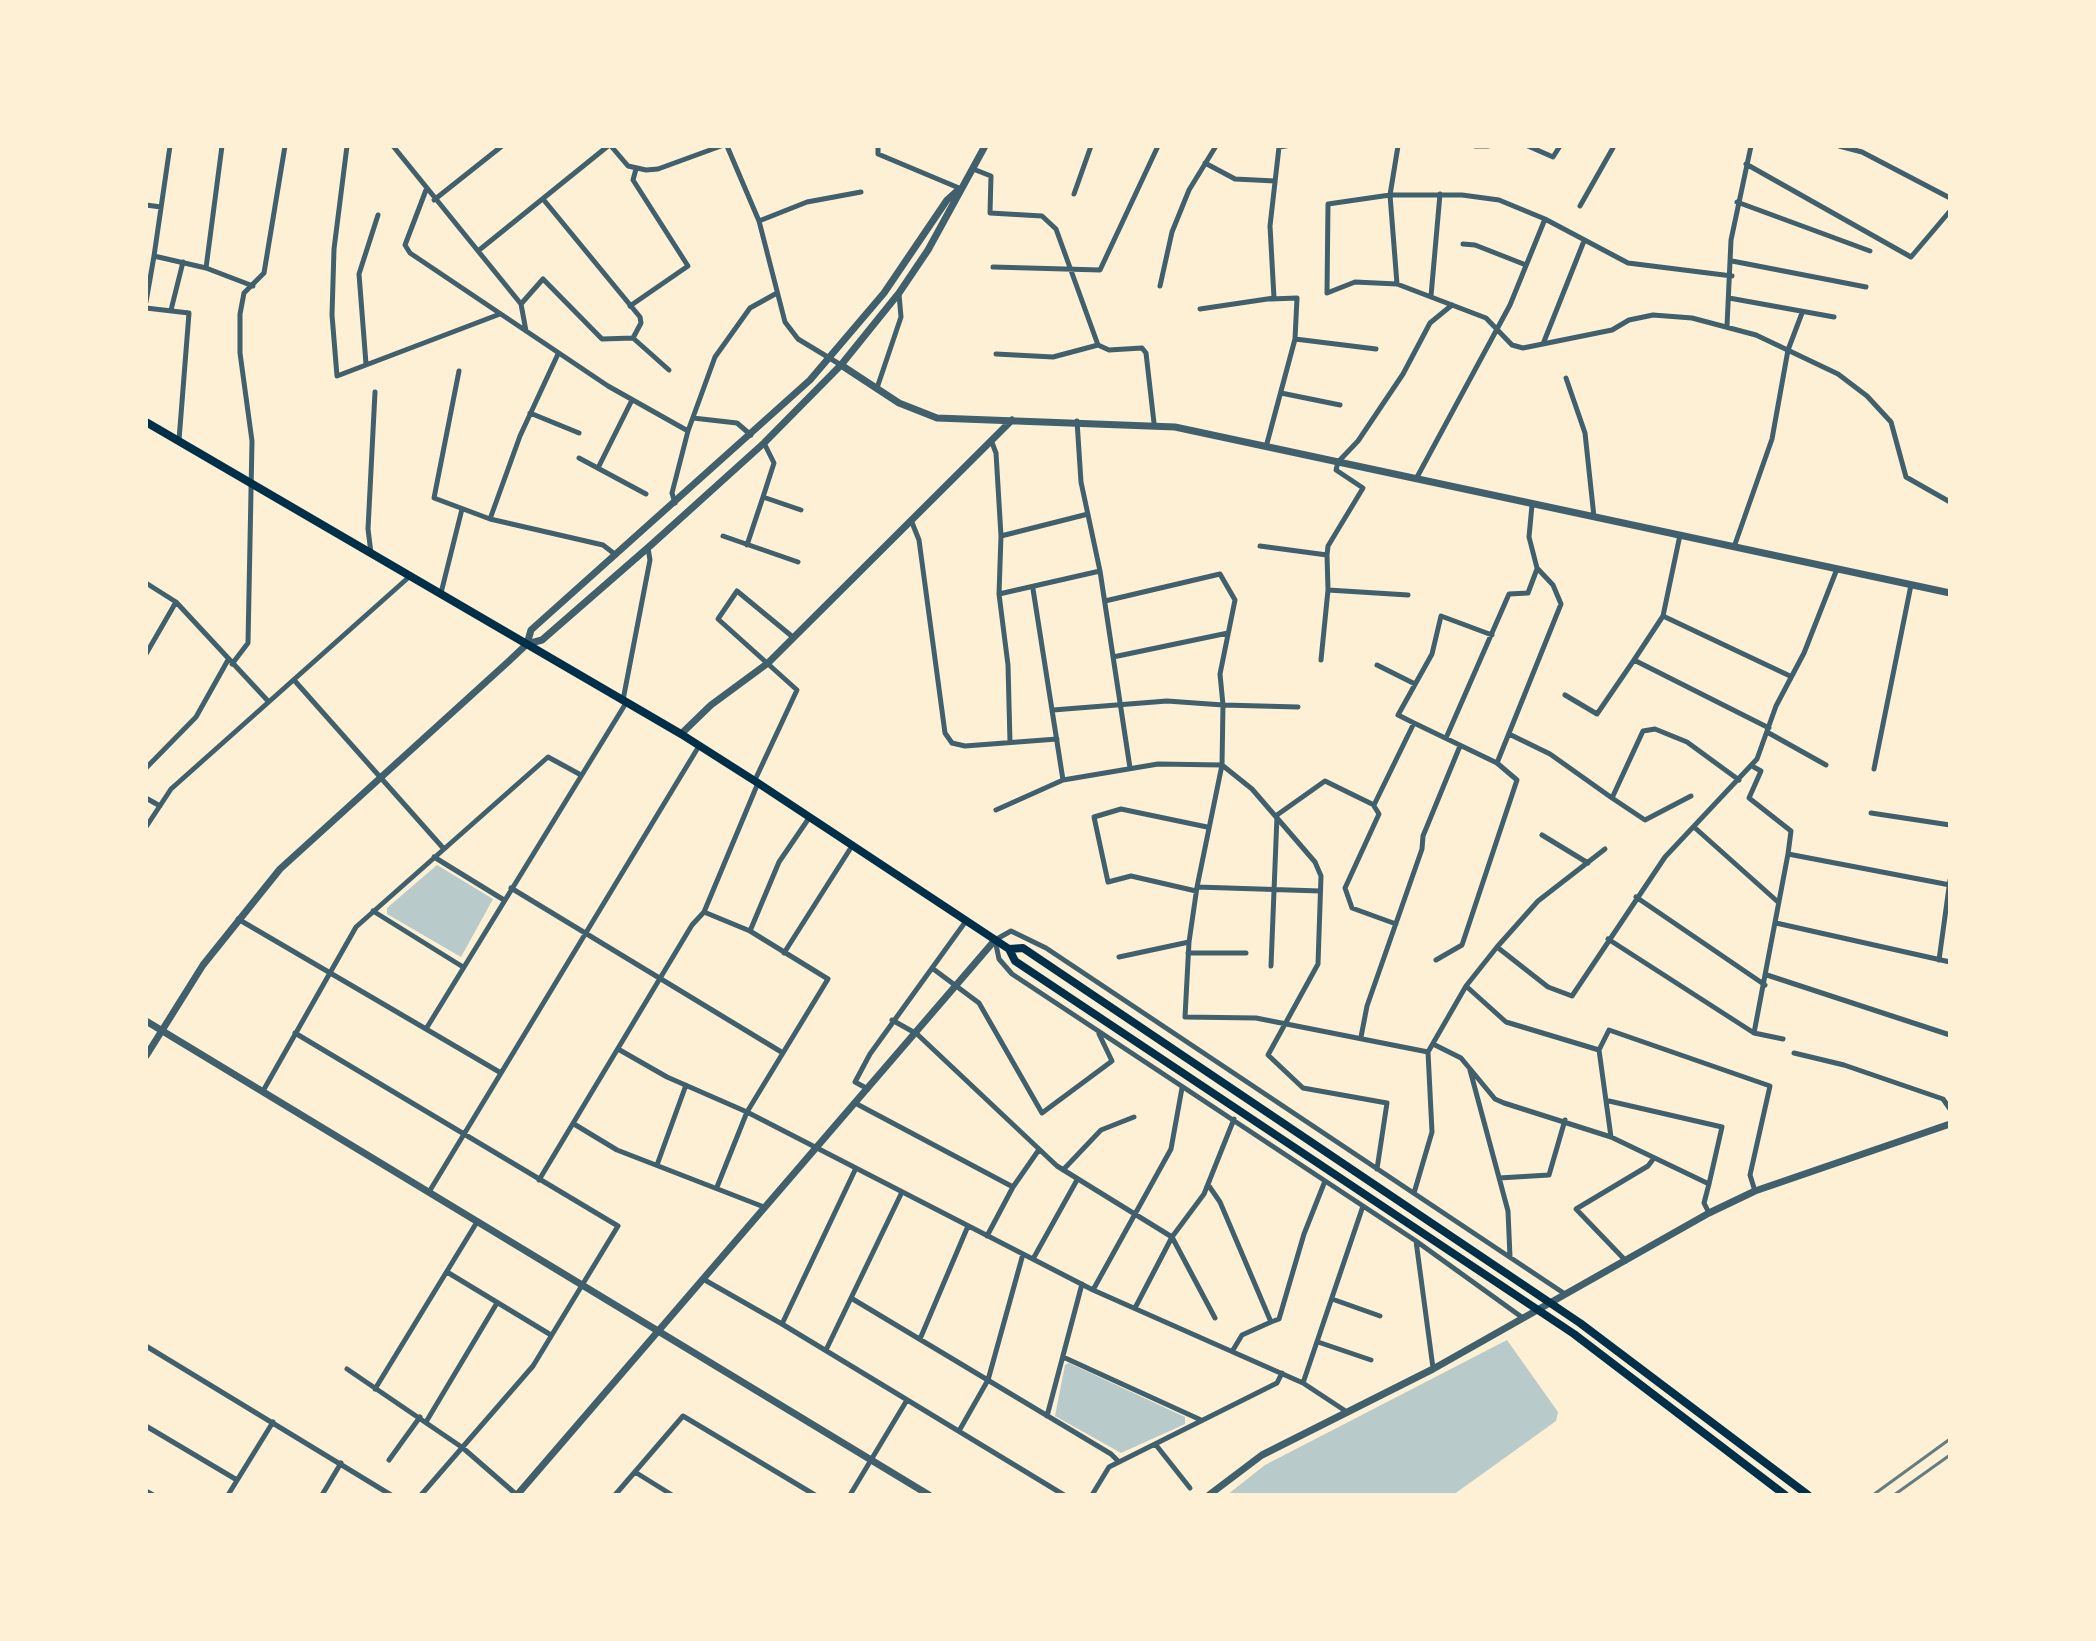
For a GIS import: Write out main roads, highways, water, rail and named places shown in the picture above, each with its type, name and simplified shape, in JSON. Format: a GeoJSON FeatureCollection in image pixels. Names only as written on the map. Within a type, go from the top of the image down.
{"type":"FeatureCollection","features":[{"type":"Feature","properties":{"kind":"main road"},"geometry":{"type":"LineString","coordinates":[[146,422],[681,734],[756,782],[1009,949],[1015,961],[1332,1169],[1574,1334],[1785,1495]]}},
{"type":"Feature","properties":{"kind":"main road"},"geometry":{"type":"LineString","coordinates":[[1009,949],[1023,948],[1580,1323],[1808,1495]]}},
{"type":"Feature","properties":{"kind":"railway"},"geometry":{"type":"LineString","coordinates":[[1873,1495],[1950,1439]]}},
{"type":"Feature","properties":{"kind":"railway"},"geometry":{"type":"LineString","coordinates":[[1894,1495],[1950,1455]]}}]}
